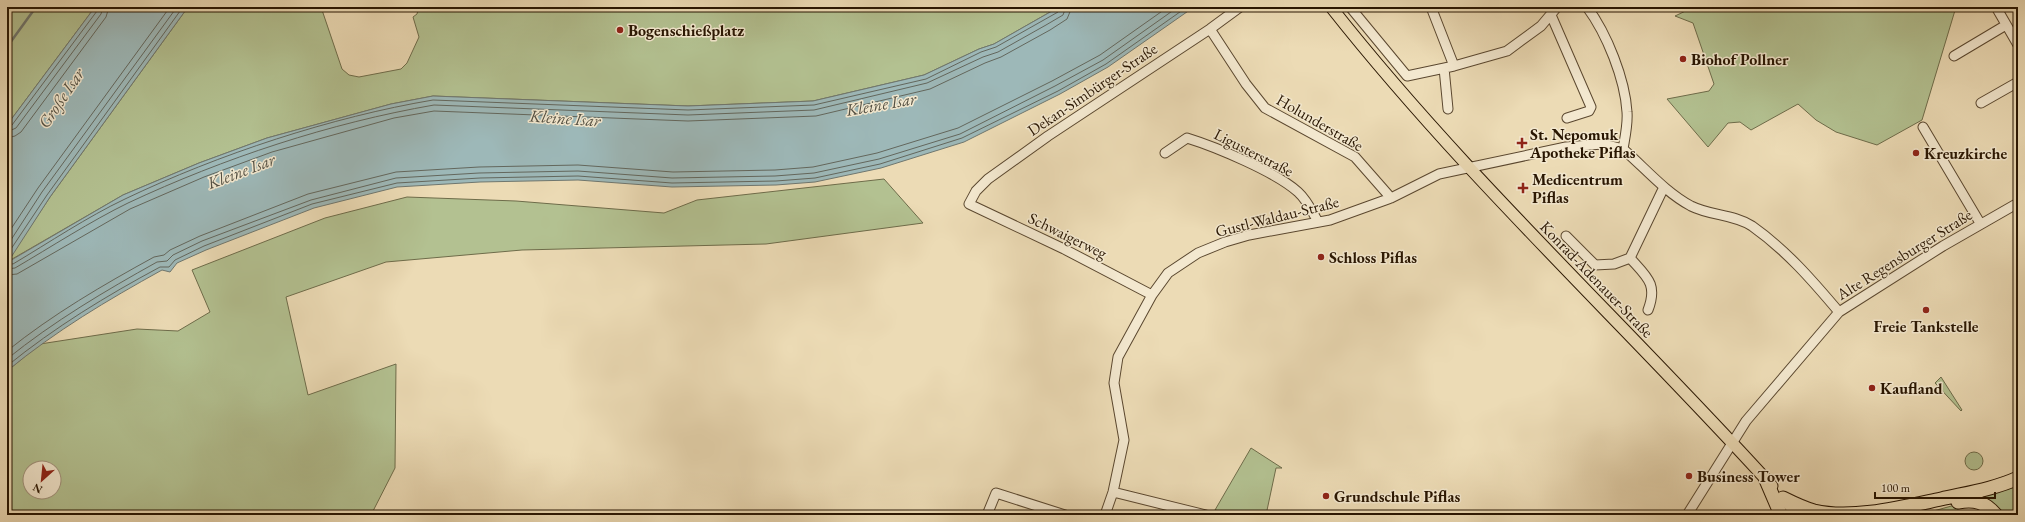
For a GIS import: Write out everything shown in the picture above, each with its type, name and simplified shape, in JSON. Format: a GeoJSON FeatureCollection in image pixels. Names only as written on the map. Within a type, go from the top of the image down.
{"type":"FeatureCollection","features":[{"type":"Feature","properties":{"kind":"highway"},"geometry":{"type":"LineString","coordinates":[[1889,515],[2005,484],[2018,478]]}},
{"type":"Feature","properties":{"kind":"highway"},"geometry":{"type":"LineString","coordinates":[[1766,480],[1781,515]]}},
{"type":"Feature","properties":{"kind":"highway"},"geometry":{"type":"LineString","coordinates":[[1783,498],[1800,507],[1814,511],[1835,513],[1906,511],[1969,500],[1980,502],[1988,506],[1996,515]]}},
{"type":"Feature","properties":{"kind":"main road","name":"Konrad-Adenauer-Straße"},"geometry":{"type":"LineString","coordinates":[[1331,7],[1398,89],[1468,167],[1732,443],[1798,515]]}},
{"type":"Feature","properties":{"kind":"street","name":"Dekan-Simbürger-Straße"},"geometry":{"type":"LineString","coordinates":[[968,204],[976,191],[988,179],[1048,136],[1210,29],[1240,7]]}},
{"type":"Feature","properties":{"kind":"street"},"geometry":{"type":"LineString","coordinates":[[1350,7],[1407,76],[1454,66],[1507,51],[1541,26],[1557,7]]}},
{"type":"Feature","properties":{"kind":"street"},"geometry":{"type":"LineString","coordinates":[[1431,7],[1454,66]]}},
{"type":"Feature","properties":{"kind":"street"},"geometry":{"type":"LineString","coordinates":[[1587,7],[1598,22],[1623,85],[1628,113],[1623,149],[1664,187],[1692,206],[1710,212],[1731,216],[1751,226],[1793,260],[1839,312]]}},
{"type":"Feature","properties":{"kind":"street"},"geometry":{"type":"LineString","coordinates":[[1996,7],[2018,45]]}},
{"type":"Feature","properties":{"kind":"street"},"geometry":{"type":"LineString","coordinates":[[1551,15],[1591,107],[1589,111],[1568,118]]}},
{"type":"Feature","properties":{"kind":"street"},"geometry":{"type":"LineString","coordinates":[[1954,56],[2006,25]]}},
{"type":"Feature","properties":{"kind":"street","name":"Holunderstraße"},"geometry":{"type":"LineString","coordinates":[[1210,29],[1246,84],[1265,108],[1355,157],[1391,198]]}},
{"type":"Feature","properties":{"kind":"street"},"geometry":{"type":"LineString","coordinates":[[1444,68],[1448,108]]}},
{"type":"Feature","properties":{"kind":"street"},"geometry":{"type":"LineString","coordinates":[[1981,103],[2018,82]]}},
{"type":"Feature","properties":{"kind":"street"},"geometry":{"type":"LineString","coordinates":[[1923,127],[1980,223]]}},
{"type":"Feature","properties":{"kind":"street","name":"Ligusterstraße"},"geometry":{"type":"LineString","coordinates":[[1165,153],[1187,138],[1206,144],[1262,170],[1297,191],[1306,200],[1318,222]]}},
{"type":"Feature","properties":{"kind":"street","name":"Gustl-Waldau-Straße"},"geometry":{"type":"LineString","coordinates":[[1105,515],[1113,492],[1124,440],[1114,383],[1118,357],[1152,295],[1168,273],[1198,253],[1213,246],[1249,235],[1318,222],[1359,210],[1391,198],[1439,174],[1566,147],[1602,144],[1623,149]]}},
{"type":"Feature","properties":{"kind":"street"},"geometry":{"type":"LineString","coordinates":[[1566,236],[1595,265],[1624,262],[1630,258],[1664,187]]}},
{"type":"Feature","properties":{"kind":"street","name":"Alte Regensburger Straße"},"geometry":{"type":"LineString","coordinates":[[1687,515],[1746,421],[1839,312],[1884,281],[1980,223],[2018,203]]}},
{"type":"Feature","properties":{"kind":"street","name":"Schwaigerweg"},"geometry":{"type":"LineString","coordinates":[[968,204],[1064,249],[1152,295]]}},
{"type":"Feature","properties":{"kind":"street"},"geometry":{"type":"LineString","coordinates":[[1630,258],[1646,275],[1653,287],[1653,297],[1648,310]]}},
{"type":"Feature","properties":{"kind":"street"},"geometry":{"type":"LineString","coordinates":[[1113,492],[1206,515]]}},
{"type":"Feature","properties":{"kind":"street"},"geometry":{"type":"LineString","coordinates":[[987,515],[996,493],[1065,515]]}},
{"type":"Feature","properties":{"kind":"green space"},"geometry":{"type":"Polygon","coordinates":[[[7,7],[95,7],[7,125],[7,7]]]}},
{"type":"Feature","properties":{"kind":"green space"},"geometry":{"type":"Polygon","coordinates":[[[188,7],[321,7],[342,69],[349,75],[359,77],[401,69],[407,63],[419,37],[413,17],[417,14],[419,7],[1059,7],[994,44],[979,49],[924,75],[813,101],[688,106],[433,96],[391,104],[267,138],[199,163],[123,195],[7,262],[50,197],[188,7]]]}},
{"type":"Feature","properties":{"kind":"green space"},"geometry":{"type":"Polygon","coordinates":[[[1694,7],[1956,7],[1922,120],[1877,145],[1836,132],[1816,120],[1798,104],[1751,130],[1740,122],[1728,123],[1708,147],[1667,99],[1709,91],[1714,84],[1693,23],[1675,16],[1694,7]]]}},
{"type":"Feature","properties":{"kind":"green space"},"geometry":{"type":"Polygon","coordinates":[[[884,179],[923,223],[766,244],[522,250],[386,262],[286,297],[308,395],[396,364],[395,468],[371,515],[7,515],[7,371],[40,344],[137,329],[178,331],[210,312],[192,270],[325,218],[407,197],[516,201],[664,213],[697,200],[884,179]]]}},
{"type":"Feature","properties":{"kind":"green space"},"geometry":{"type":"Polygon","coordinates":[[[1941,377],[1962,410],[1961,411],[1935,383],[1941,377]]]}},
{"type":"Feature","properties":{"kind":"green space"},"geometry":{"type":"Polygon","coordinates":[[[1251,448],[1282,468],[1276,468],[1266,515],[1237,515],[1215,510],[1251,448]]]}},
{"type":"Feature","properties":{"kind":"green space"},"geometry":{"type":"Polygon","coordinates":[[[1974,452],[1980,455],[1983,461],[1980,467],[1974,470],[1968,467],[1965,461],[1968,455],[1974,452]]]}},
{"type":"Feature","properties":{"kind":"green space"},"geometry":{"type":"Polygon","coordinates":[[[2018,482],[2018,515],[2001,515],[1977,495],[2018,482]]]}},
{"type":"Feature","properties":{"kind":"green space"},"geometry":{"type":"Polygon","coordinates":[[[1955,505],[1958,509],[1957,515],[1919,515],[1955,505]]]}},
{"type":"Feature","properties":{"kind":"water"},"geometry":{"type":"Polygon","coordinates":[[[95,7],[188,7],[50,197],[8,262],[123,195],[199,163],[267,138],[391,104],[433,96],[688,106],[813,101],[924,75],[979,49],[994,44],[1059,7],[1194,7],[1108,67],[1060,94],[964,142],[881,168],[815,182],[776,185],[672,187],[578,180],[480,182],[397,187],[314,208],[206,250],[177,263],[170,272],[162,270],[121,293],[63,329],[7,371],[7,125],[95,7]]]}},
{"type":"Feature","properties":{"kind":"waterway"},"geometry":{"type":"LineString","coordinates":[[7,47],[36,7]]}},
{"type":"Feature","properties":{"kind":"place","name":"Bogenschießplatz"},"geometry":{"type":"Point","coordinates":[620,30]}},
{"type":"Feature","properties":{"kind":"place","name":"Biohof Pollner"},"geometry":{"type":"Point","coordinates":[1683,59]}},
{"type":"Feature","properties":{"kind":"place","name":"St. Nepomuk Apotheke Piflas"},"geometry":{"type":"Point","coordinates":[1522,143]}},
{"type":"Feature","properties":{"kind":"place","name":"Kreuzkirche"},"geometry":{"type":"Point","coordinates":[1916,153]}},
{"type":"Feature","properties":{"kind":"place","name":"Medicentrum Piflas"},"geometry":{"type":"Point","coordinates":[1523,188]}},
{"type":"Feature","properties":{"kind":"place","name":"Schloss Piflas"},"geometry":{"type":"Point","coordinates":[1321,257]}},
{"type":"Feature","properties":{"kind":"place","name":"Freie Tankstelle"},"geometry":{"type":"Point","coordinates":[1926,310]}},
{"type":"Feature","properties":{"kind":"place","name":"Kaufland"},"geometry":{"type":"Point","coordinates":[1872,388]}},
{"type":"Feature","properties":{"kind":"place","name":"Business Tower"},"geometry":{"type":"Point","coordinates":[1689,476]}},
{"type":"Feature","properties":{"kind":"place","name":"Grundschule Piflas"},"geometry":{"type":"Point","coordinates":[1326,496]}},
{"type":"Feature","properties":{"kind":"water label","name":"Große Isar"},"geometry":{"type":"Point","coordinates":[61,98]}},
{"type":"Feature","properties":{"kind":"water label","name":"Kleine Isar"},"geometry":{"type":"Point","coordinates":[881,104]}},
{"type":"Feature","properties":{"kind":"water label","name":"Kleine Isar"},"geometry":{"type":"Point","coordinates":[565,118]}},
{"type":"Feature","properties":{"kind":"water label","name":"Kleine Isar"},"geometry":{"type":"Point","coordinates":[241,171]}}]}
